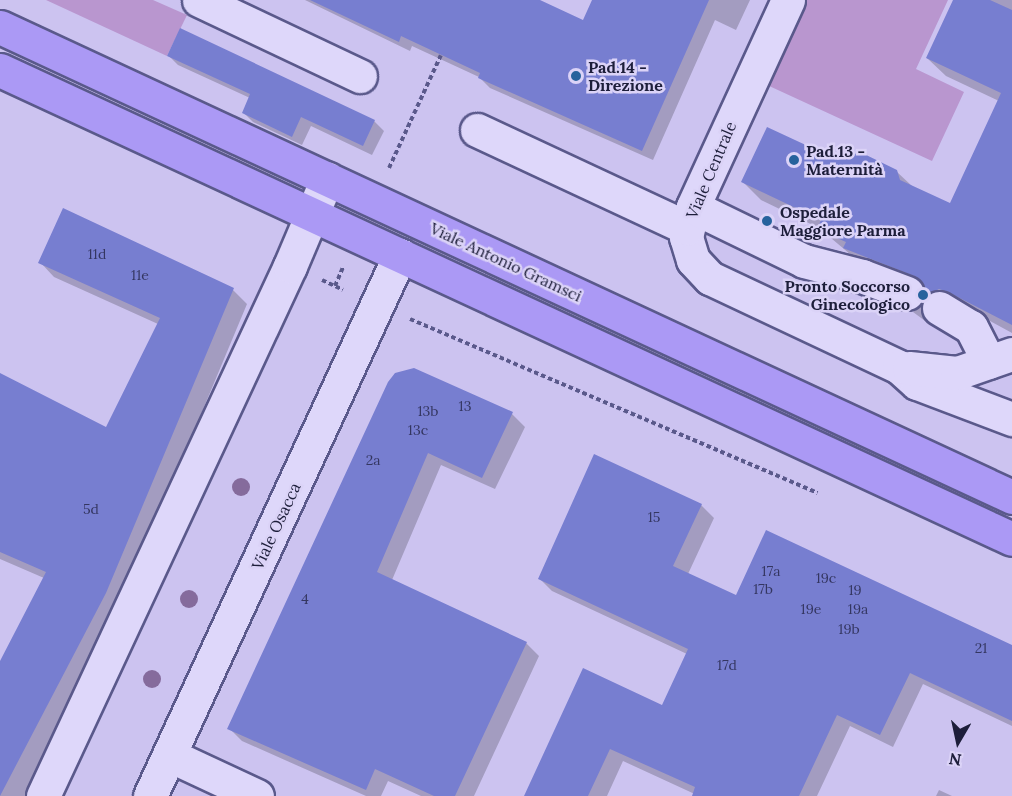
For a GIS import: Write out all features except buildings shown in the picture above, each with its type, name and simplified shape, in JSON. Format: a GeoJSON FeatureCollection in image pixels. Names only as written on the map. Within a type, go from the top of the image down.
{"type":"FeatureCollection","features":[{"type":"Feature","properties":{"kind":"main road","name":"Viale Antonio Gramsci"},"geometry":{"type":"LineString","coordinates":[[0,27],[1012,497]]}},
{"type":"Feature","properties":{"kind":"main road"},"geometry":{"type":"LineString","coordinates":[[0,70],[1012,539]]}},
{"type":"Feature","properties":{"kind":"street"},"geometry":{"type":"LineString","coordinates":[[199,0],[360,76]]}},
{"type":"Feature","properties":{"kind":"street","name":"Viale Centrale"},"geometry":{"type":"LineString","coordinates":[[788,0],[690,218],[689,252],[710,278],[899,367]]}},
{"type":"Feature","properties":{"kind":"street"},"geometry":{"type":"LineString","coordinates":[[477,130],[690,218],[804,261],[862,276],[907,293]]}},
{"type":"Feature","properties":{"kind":"street"},"geometry":{"type":"LineString","coordinates":[[43,796],[290,266],[327,179]]}},
{"type":"Feature","properties":{"kind":"street","name":"Viale Osacca"},"geometry":{"type":"LineString","coordinates":[[150,796],[400,255]]}},
{"type":"Feature","properties":{"kind":"street"},"geometry":{"type":"LineString","coordinates":[[899,367],[949,374],[1001,358],[971,327],[939,308]]}},
{"type":"Feature","properties":{"kind":"street"},"geometry":{"type":"LineString","coordinates":[[899,367],[928,388],[970,400],[1012,420]]}},
{"type":"Feature","properties":{"kind":"street"},"geometry":{"type":"LineString","coordinates":[[169,755],[257,796]]}},
{"type":"Feature","properties":{"kind":"path"},"geometry":{"type":"LineString","coordinates":[[290,266],[378,306],[826,496]]}},
{"type":"Feature","properties":{"kind":"shaded area"},"geometry":{"type":"Polygon","coordinates":[[[46,0],[153,0],[187,15],[167,56],[46,0]]]}},
{"type":"Feature","properties":{"kind":"shaded area"},"geometry":{"type":"Polygon","coordinates":[[[806,0],[948,0],[916,69],[964,92],[932,161],[767,85],[806,0]]]}},
{"type":"Feature","properties":{"kind":"place","name":"Pad.14 - Direzione"},"geometry":{"type":"Point","coordinates":[576,76]}},
{"type":"Feature","properties":{"kind":"place","name":"Pad.13 - Maternità"},"geometry":{"type":"Point","coordinates":[794,160]}},
{"type":"Feature","properties":{"kind":"place","name":"Ospedale Maggiore Parma"},"geometry":{"type":"Point","coordinates":[767,221]}},
{"type":"Feature","properties":{"kind":"place","name":"Pronto Soccorso Ginecologico"},"geometry":{"type":"Point","coordinates":[923,295]}}]}
